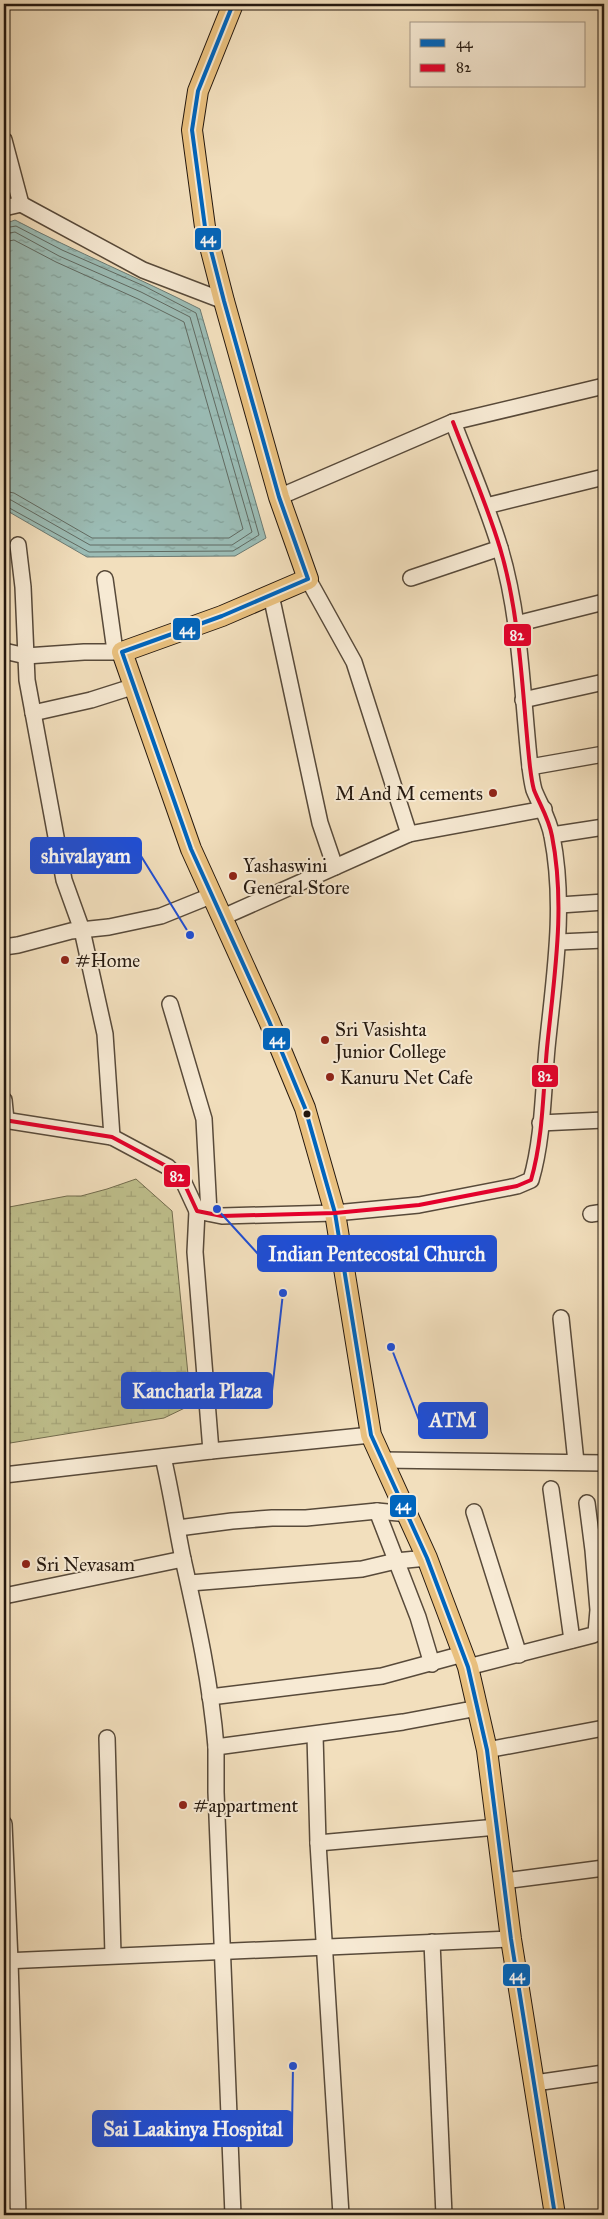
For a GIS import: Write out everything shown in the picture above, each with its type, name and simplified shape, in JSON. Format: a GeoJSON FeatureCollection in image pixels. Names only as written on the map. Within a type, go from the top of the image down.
{"type":"FeatureCollection","features":[{"type":"Feature","properties":{"kind":"main road"},"geometry":{"type":"LineString","coordinates":[[233,4],[198,91],[192,130],[205,227],[224,301],[279,497],[308,580],[222,616],[118,652],[135,686],[191,850],[213,895],[304,1108],[335,1213],[371,1435],[409,1514],[427,1558],[452,1660],[478,1708],[487,1750],[511,1939],[555,2215]]}},
{"type":"Feature","properties":{"kind":"street"},"geometry":{"type":"LineString","coordinates":[[4,140],[21,204]]}},
{"type":"Feature","properties":{"kind":"street"},"geometry":{"type":"LineString","coordinates":[[4,208],[21,204],[143,270],[224,301]]}},
{"type":"Feature","properties":{"kind":"street"},"geometry":{"type":"LineString","coordinates":[[279,497],[453,422],[604,386]]}},
{"type":"Feature","properties":{"kind":"street"},"geometry":{"type":"LineString","coordinates":[[4,1100],[5,1120],[112,1137],[168,1167],[184,1183],[203,1212],[222,1216],[335,1213],[418,1206],[531,1180],[535,1166],[540,1123],[559,942],[560,905],[552,836],[544,809],[534,789],[530,767],[516,624],[500,548],[486,506],[453,422]]}},
{"type":"Feature","properties":{"kind":"street"},"geometry":{"type":"LineString","coordinates":[[486,506],[604,476]]}},
{"type":"Feature","properties":{"kind":"street"},"geometry":{"type":"LineString","coordinates":[[4,664],[13,661],[15,654],[23,587],[18,545]]}},
{"type":"Feature","properties":{"kind":"street"},"geometry":{"type":"LineString","coordinates":[[411,578],[500,548]]}},
{"type":"Feature","properties":{"kind":"street"},"geometry":{"type":"LineString","coordinates":[[15,654],[118,652],[105,579]]}},
{"type":"Feature","properties":{"kind":"street"},"geometry":{"type":"LineString","coordinates":[[308,580],[354,662],[410,834]]}},
{"type":"Feature","properties":{"kind":"street"},"geometry":{"type":"LineString","coordinates":[[271,595],[320,823],[335,867]]}},
{"type":"Feature","properties":{"kind":"street"},"geometry":{"type":"LineString","coordinates":[[516,624],[604,602]]}},
{"type":"Feature","properties":{"kind":"street"},"geometry":{"type":"LineString","coordinates":[[15,654],[33,713],[64,880],[82,930],[105,1034],[112,1137]]}},
{"type":"Feature","properties":{"kind":"street"},"geometry":{"type":"LineString","coordinates":[[523,700],[604,682]]}},
{"type":"Feature","properties":{"kind":"street"},"geometry":{"type":"LineString","coordinates":[[33,713],[91,700],[135,686]]}},
{"type":"Feature","properties":{"kind":"street"},"geometry":{"type":"LineString","coordinates":[[530,767],[604,754]]}},
{"type":"Feature","properties":{"kind":"street"},"geometry":{"type":"LineString","coordinates":[[222,916],[410,834],[544,809]]}},
{"type":"Feature","properties":{"kind":"street"},"geometry":{"type":"LineString","coordinates":[[552,836],[604,827]]}},
{"type":"Feature","properties":{"kind":"street"},"geometry":{"type":"LineString","coordinates":[[4,947],[71,931],[161,916],[213,895]]}},
{"type":"Feature","properties":{"kind":"street"},"geometry":{"type":"LineString","coordinates":[[560,905],[604,902]]}},
{"type":"Feature","properties":{"kind":"street"},"geometry":{"type":"LineString","coordinates":[[559,942],[604,940]]}},
{"type":"Feature","properties":{"kind":"street"},"geometry":{"type":"LineString","coordinates":[[170,1004],[204,1119],[203,1212],[195,1252],[211,1451]]}},
{"type":"Feature","properties":{"kind":"street"},"geometry":{"type":"LineString","coordinates":[[540,1123],[604,1120]]}},
{"type":"Feature","properties":{"kind":"street"},"geometry":{"type":"LineString","coordinates":[[560,1318],[576,1462]]}},
{"type":"Feature","properties":{"kind":"street"},"geometry":{"type":"LineString","coordinates":[[4,1475],[371,1435]]}},
{"type":"Feature","properties":{"kind":"street"},"geometry":{"type":"LineString","coordinates":[[164,1457],[183,1558],[190,1583],[214,1718],[233,2215]]}},
{"type":"Feature","properties":{"kind":"street"},"geometry":{"type":"LineString","coordinates":[[382,1460],[604,1463]]}},
{"type":"Feature","properties":{"kind":"street"},"geometry":{"type":"LineString","coordinates":[[551,1490],[572,1640]]}},
{"type":"Feature","properties":{"kind":"street"},"geometry":{"type":"LineString","coordinates":[[210,1697],[382,1676],[452,1660],[519,1655],[593,1635],[598,1628],[593,1550],[587,1503]]}},
{"type":"Feature","properties":{"kind":"street"},"geometry":{"type":"LineString","coordinates":[[178,1528],[242,1520],[306,1518],[377,1510],[409,1514]]}},
{"type":"Feature","properties":{"kind":"street"},"geometry":{"type":"LineString","coordinates":[[377,1510],[418,1617],[452,1660]]}},
{"type":"Feature","properties":{"kind":"street"},"geometry":{"type":"LineString","coordinates":[[474,1512],[519,1655]]}},
{"type":"Feature","properties":{"kind":"street"},"geometry":{"type":"LineString","coordinates":[[4,1596],[183,1558]]}},
{"type":"Feature","properties":{"kind":"street"},"geometry":{"type":"LineString","coordinates":[[190,1583],[362,1569],[396,1561],[427,1558]]}},
{"type":"Feature","properties":{"kind":"street"},"geometry":{"type":"LineString","coordinates":[[216,1747],[403,1722],[478,1708]]}},
{"type":"Feature","properties":{"kind":"street"},"geometry":{"type":"LineString","coordinates":[[487,1750],[604,1728]]}},
{"type":"Feature","properties":{"kind":"street"},"geometry":{"type":"LineString","coordinates":[[315,1734],[318,1843],[341,2215]]}},
{"type":"Feature","properties":{"kind":"street"},"geometry":{"type":"LineString","coordinates":[[107,1738],[114,1955]]}},
{"type":"Feature","properties":{"kind":"street"},"geometry":{"type":"LineString","coordinates":[[4,1824],[7,1961],[18,2215]]}},
{"type":"Feature","properties":{"kind":"street"},"geometry":{"type":"LineString","coordinates":[[318,1843],[497,1827]]}},
{"type":"Feature","properties":{"kind":"street"},"geometry":{"type":"LineString","coordinates":[[504,1881],[604,1868]]}},
{"type":"Feature","properties":{"kind":"street"},"geometry":{"type":"LineString","coordinates":[[7,1961],[223,1950],[325,1948],[511,1939]]}},
{"type":"Feature","properties":{"kind":"street"},"geometry":{"type":"LineString","coordinates":[[432,1942],[444,2215]]}},
{"type":"Feature","properties":{"kind":"street"},"geometry":{"type":"LineString","coordinates":[[535,2083],[604,2073]]}},
{"type":"Feature","properties":{"kind":"green space"},"geometry":{"type":"Polygon","coordinates":[[[136,1179],[172,1211],[191,1405],[164,1418],[4,1444],[4,1208],[67,1196],[81,1196],[136,1179]]]}},
{"type":"Feature","properties":{"kind":"water"},"geometry":{"type":"Polygon","coordinates":[[[15,220],[200,309],[266,538],[235,556],[87,557],[4,509],[4,224],[15,220]]]}},
{"type":"Feature","properties":{"kind":"transit line","name":"44"},"geometry":{"type":"LineString","coordinates":[[233,4],[198,91],[192,130],[205,227],[224,301],[279,497],[308,579],[222,616],[122,652],[191,849],[269,1021],[305,1108],[335,1213],[371,1435],[427,1558],[468,1667],[487,1750],[511,1939],[555,2215]]}},
{"type":"Feature","properties":{"kind":"transit line","name":"82"},"geometry":{"type":"LineString","coordinates":[[4,1120],[112,1137],[168,1167],[184,1183],[197,1211],[222,1216],[335,1213],[419,1205],[517,1186],[531,1180],[538,1148],[542,1115],[555,968],[558,916],[556,863],[551,830],[534,790],[532,779],[517,629],[507,575],[489,516],[453,422]]}},
{"type":"Feature","properties":{"kind":"place","name":"M And M cements"},"geometry":{"type":"Point","coordinates":[493,793]}},
{"type":"Feature","properties":{"kind":"place","name":"Yashaswini General Store"},"geometry":{"type":"Point","coordinates":[233,876]}},
{"type":"Feature","properties":{"kind":"place","name":"shivalayam"},"geometry":{"type":"Point","coordinates":[190,935]}},
{"type":"Feature","properties":{"kind":"place","name":"#Home"},"geometry":{"type":"Point","coordinates":[65,960]}},
{"type":"Feature","properties":{"kind":"place","name":"Sri Vasishta Junior College"},"geometry":{"type":"Point","coordinates":[325,1040]}},
{"type":"Feature","properties":{"kind":"place","name":"Kanuru Net Cafe"},"geometry":{"type":"Point","coordinates":[330,1077]}},
{"type":"Feature","properties":{"kind":"place","name":"Indian Pentecostal Church"},"geometry":{"type":"Point","coordinates":[217,1209]}},
{"type":"Feature","properties":{"kind":"place","name":"Kancharla Plaza"},"geometry":{"type":"Point","coordinates":[283,1293]}},
{"type":"Feature","properties":{"kind":"place","name":"ATM"},"geometry":{"type":"Point","coordinates":[391,1347]}},
{"type":"Feature","properties":{"kind":"place","name":"Sri Nevasam"},"geometry":{"type":"Point","coordinates":[26,1564]}},
{"type":"Feature","properties":{"kind":"place","name":"#appartment"},"geometry":{"type":"Point","coordinates":[183,1805]}},
{"type":"Feature","properties":{"kind":"place","name":"Sai Laakinya Hospital"},"geometry":{"type":"Point","coordinates":[293,2066]}}]}
